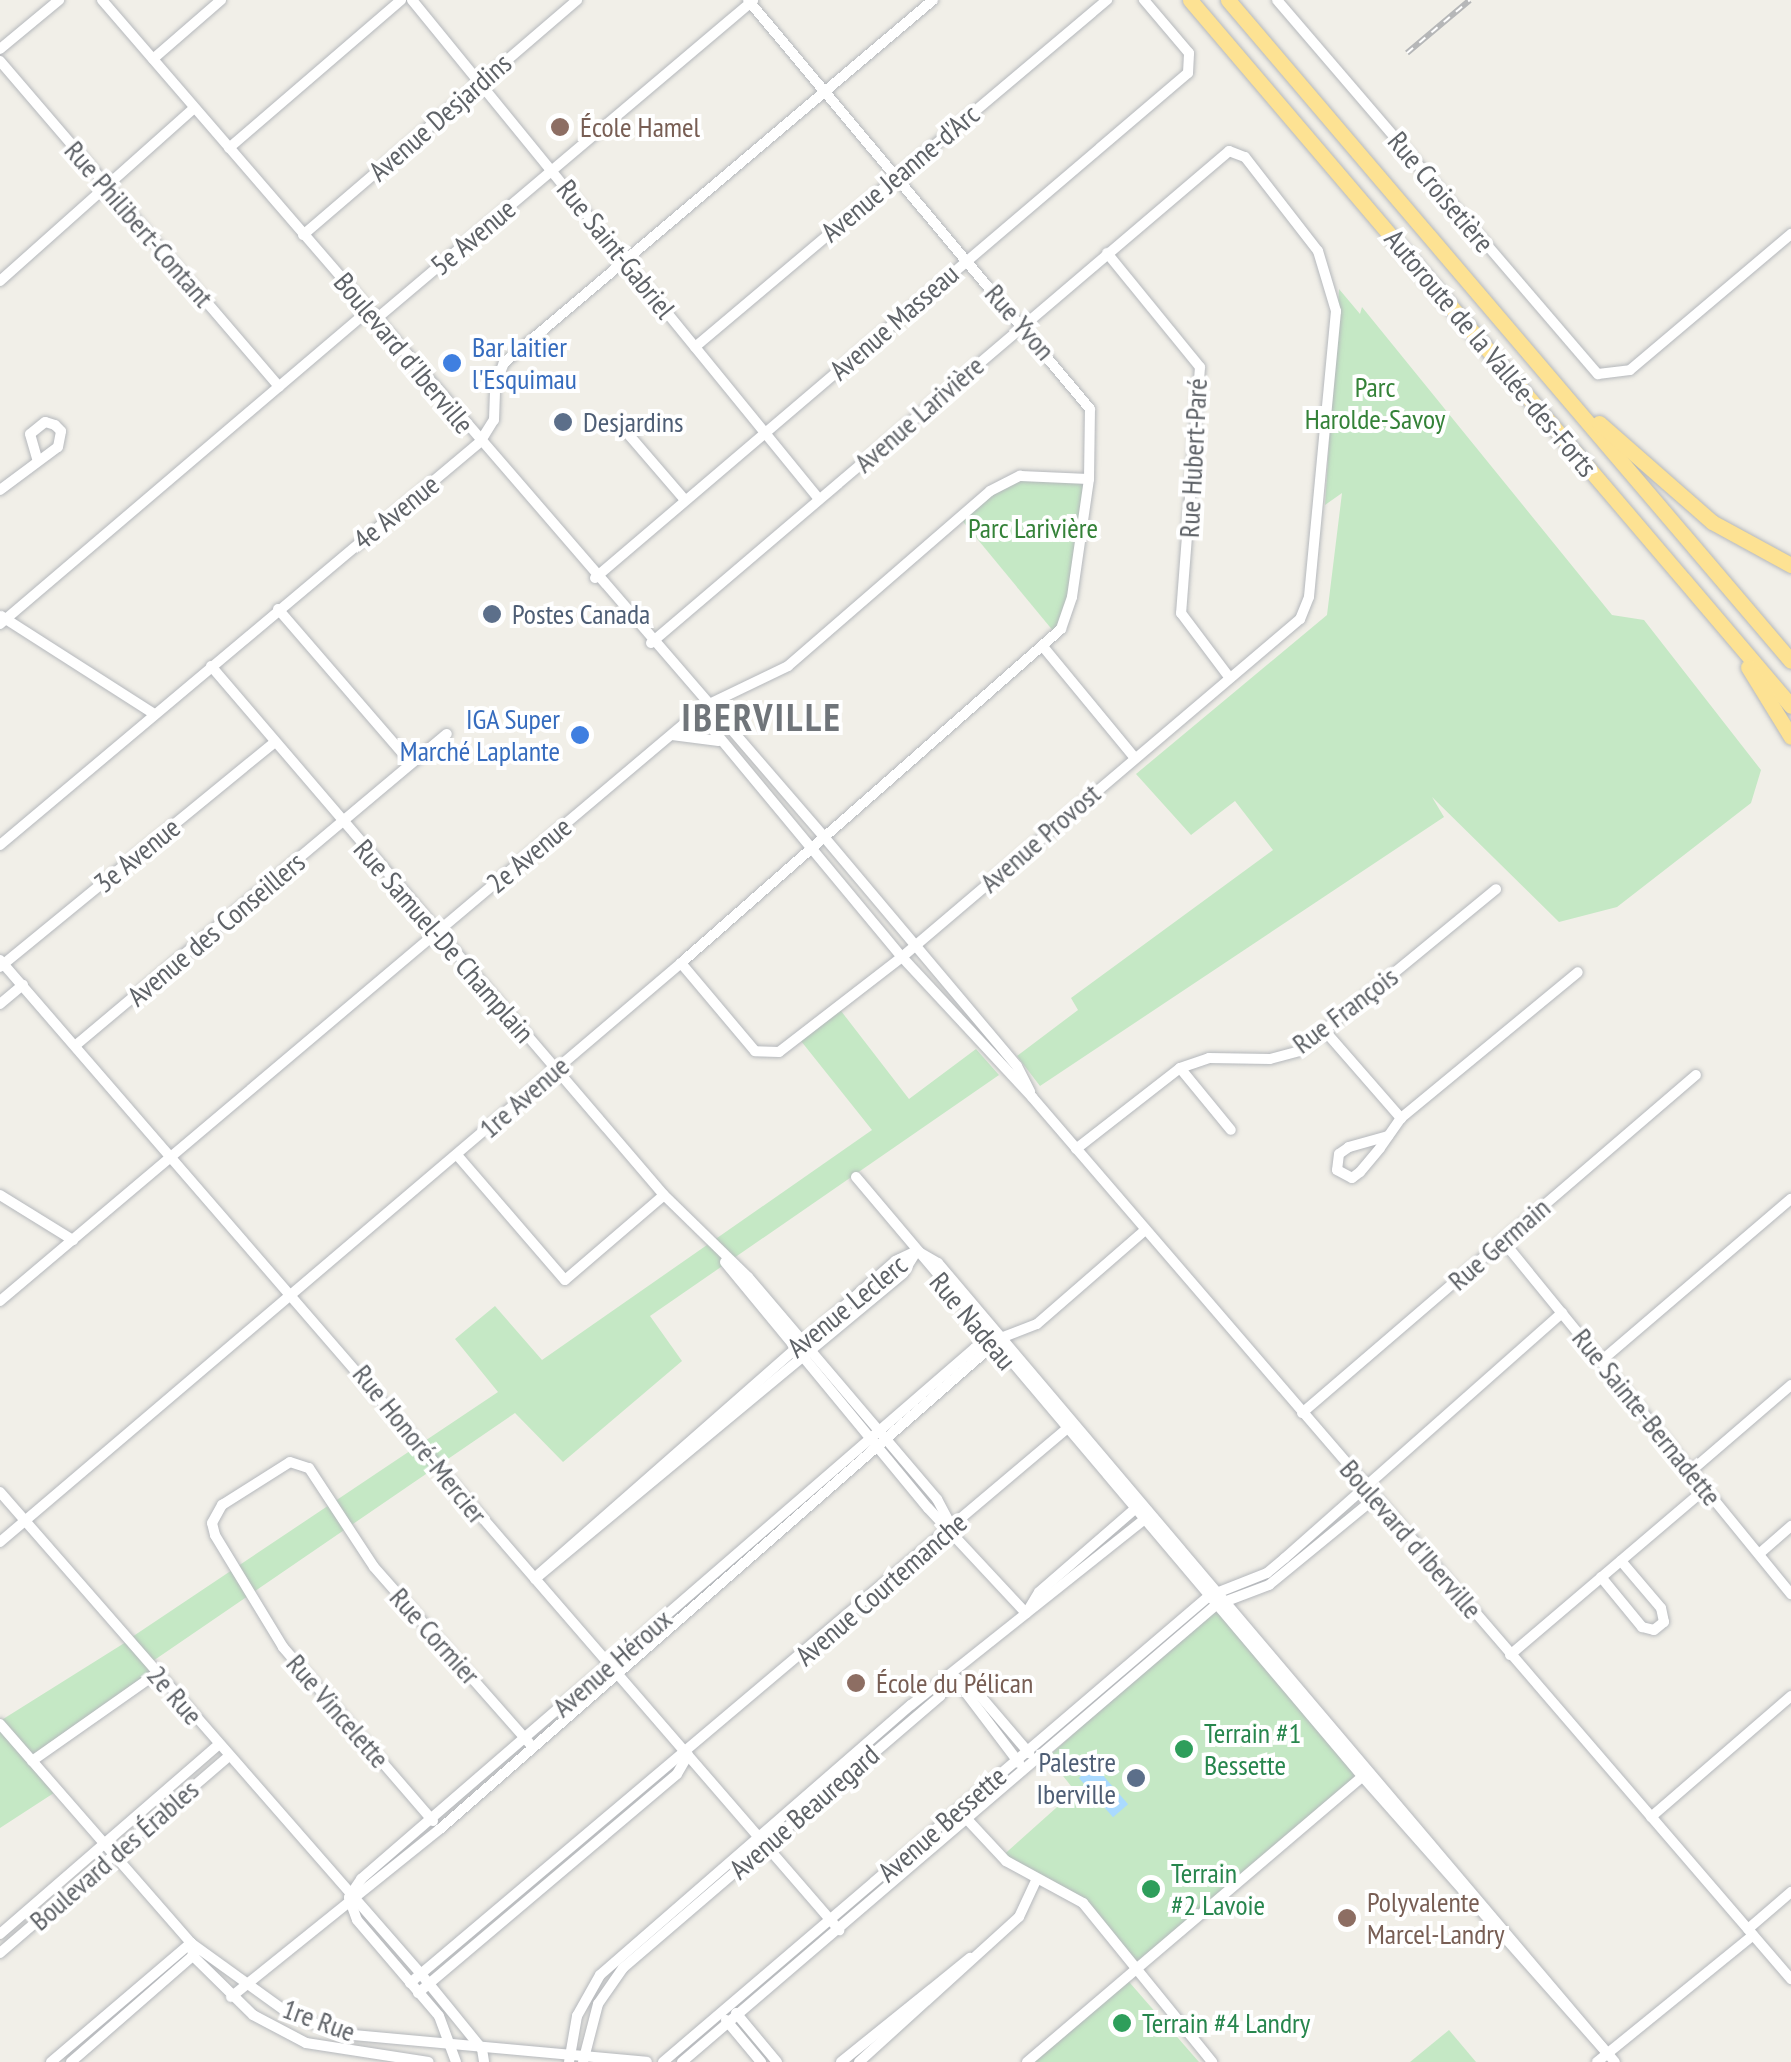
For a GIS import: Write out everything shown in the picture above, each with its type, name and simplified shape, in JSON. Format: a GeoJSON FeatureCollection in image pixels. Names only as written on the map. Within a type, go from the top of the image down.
{"type":"FeatureCollection","features":[{"type":"Feature","properties":{"kind":"highway","name":"Autoroute de la Vallée-des-Forts"},"geometry":{"type":"LineString","coordinates":[[1190,0],[1791,706]]}},
{"type":"Feature","properties":{"kind":"highway","name":"Autoroute de la Vallée-des-Forts"},"geometry":{"type":"LineString","coordinates":[[1228,0],[1791,661]]}},
{"type":"Feature","properties":{"kind":"highway"},"geometry":{"type":"LineString","coordinates":[[1560,389],[1712,522],[1791,565]]}},
{"type":"Feature","properties":{"kind":"highway"},"geometry":{"type":"LineString","coordinates":[[1726,630],[1791,736]]}},
{"type":"Feature","properties":{"kind":"street"},"geometry":{"type":"LineString","coordinates":[[0,49],[59,0]]}},
{"type":"Feature","properties":{"kind":"street","name":"Boulevard d'Iberville"},"geometry":{"type":"LineString","coordinates":[[102,0],[705,706],[825,838],[1018,1066],[1032,1097]]}},
{"type":"Feature","properties":{"kind":"street"},"geometry":{"type":"LineString","coordinates":[[152,59],[221,0]]}},
{"type":"Feature","properties":{"kind":"street"},"geometry":{"type":"LineString","coordinates":[[229,148],[402,0]]}},
{"type":"Feature","properties":{"kind":"street","name":"Rue Saint-Gabriel"},"geometry":{"type":"LineString","coordinates":[[412,0],[819,499]]}},
{"type":"Feature","properties":{"kind":"street","name":"Avenue Desjardins"},"geometry":{"type":"LineString","coordinates":[[302,234],[577,0]]}},
{"type":"Feature","properties":{"kind":"street"},"geometry":{"type":"LineString","coordinates":[[480,442],[494,420],[495,386],[504,363],[933,0]]}},
{"type":"Feature","properties":{"kind":"street","name":"Avenue Jeanne-d'Arc"},"geometry":{"type":"LineString","coordinates":[[695,347],[894,175],[1107,0]]}},
{"type":"Feature","properties":{"kind":"street","name":"Avenue Masseau"},"geometry":{"type":"LineString","coordinates":[[595,578],[1192,65],[1190,53],[1144,0]]}},
{"type":"Feature","properties":{"kind":"street","name":"Rue Croisetière"},"geometry":{"type":"LineString","coordinates":[[1277,0],[1578,354],[1609,377],[1630,370],[1791,234]]}},
{"type":"Feature","properties":{"kind":"street","name":"Rue Yvon"},"geometry":{"type":"LineString","coordinates":[[751,1],[1090,409],[1089,479],[1072,598],[1045,649]]}},
{"type":"Feature","properties":{"kind":"street","name":"5e Avenue"},"geometry":{"type":"LineString","coordinates":[[2,620],[279,387],[552,171],[751,1]]}},
{"type":"Feature","properties":{"kind":"street","name":"Rue Philibert-Contant"},"geometry":{"type":"LineString","coordinates":[[0,61],[279,387]]}},
{"type":"Feature","properties":{"kind":"street"},"geometry":{"type":"LineString","coordinates":[[0,281],[194,108]]}},
{"type":"Feature","properties":{"kind":"street","name":"Avenue Larivière"},"geometry":{"type":"LineString","coordinates":[[651,643],[1107,253],[1235,150],[1313,244],[1334,294],[1306,612]]}},
{"type":"Feature","properties":{"kind":"street","name":"Rue Hubert-Paré"},"geometry":{"type":"LineString","coordinates":[[1107,253],[1200,367],[1182,613],[1229,677]]}},
{"type":"Feature","properties":{"kind":"street"},"geometry":{"type":"LineString","coordinates":[[624,428],[685,500]]}},
{"type":"Feature","properties":{"kind":"street","name":"4e Avenue"},"geometry":{"type":"LineString","coordinates":[[0,844],[480,442]]}},
{"type":"Feature","properties":{"kind":"street"},"geometry":{"type":"LineString","coordinates":[[0,490],[37,459]]}},
{"type":"Feature","properties":{"kind":"street","name":"2e Avenue"},"geometry":{"type":"LineString","coordinates":[[0,1302],[705,706],[788,666],[1003,482],[1020,476],[1089,479]]}},
{"type":"Feature","properties":{"kind":"street"},"geometry":{"type":"LineString","coordinates":[[278,609],[410,763]]}},
{"type":"Feature","properties":{"kind":"street","name":"Avenue Provost"},"geometry":{"type":"LineString","coordinates":[[680,963],[755,1051],[770,1056],[902,957],[1306,612]]}},
{"type":"Feature","properties":{"kind":"street"},"geometry":{"type":"LineString","coordinates":[[2,620],[154,714]]}},
{"type":"Feature","properties":{"kind":"street"},"geometry":{"type":"LineString","coordinates":[[1045,649],[1134,757]]}},
{"type":"Feature","properties":{"kind":"street","name":"1re Avenue"},"geometry":{"type":"LineString","coordinates":[[0,1542],[1045,649]]}},
{"type":"Feature","properties":{"kind":"street","name":"Rue Samuel-De Champlain"},"geometry":{"type":"LineString","coordinates":[[211,666],[664,1195],[878,1431],[883,1445],[1026,1613]]}},
{"type":"Feature","properties":{"kind":"street","name":"Boulevard d'Iberville"},"geometry":{"type":"LineString","coordinates":[[705,706],[710,726],[902,957],[1032,1097],[1791,1980]]}},
{"type":"Feature","properties":{"kind":"street","name":"Avenue des Conseillers"},"geometry":{"type":"LineString","coordinates":[[76,1046],[447,734]]}},
{"type":"Feature","properties":{"kind":"street"},"geometry":{"type":"LineString","coordinates":[[672,735],[715,738],[728,747]]}},
{"type":"Feature","properties":{"kind":"street","name":"3e Avenue"},"geometry":{"type":"LineString","coordinates":[[1,963],[274,743]]}},
{"type":"Feature","properties":{"kind":"street","name":"Rue François"},"geometry":{"type":"LineString","coordinates":[[1076,1148],[1180,1068],[1209,1058],[1270,1060],[1299,1050],[1496,889]]}},
{"type":"Feature","properties":{"kind":"street","name":"Rue Honoré-Mercier"},"geometry":{"type":"LineString","coordinates":[[1,963],[294,1293],[839,1930]]}},
{"type":"Feature","properties":{"kind":"street"},"geometry":{"type":"LineString","coordinates":[[1388,1136],[1349,1147],[1340,1154],[1337,1170],[1352,1178],[1360,1172],[1388,1136],[1402,1118],[1578,972]]}},
{"type":"Feature","properties":{"kind":"street"},"geometry":{"type":"LineString","coordinates":[[0,1004],[23,985]]}},
{"type":"Feature","properties":{"kind":"street"},"geometry":{"type":"LineString","coordinates":[[1324,1031],[1402,1118]]}},
{"type":"Feature","properties":{"kind":"street"},"geometry":{"type":"LineString","coordinates":[[1180,1068],[1231,1130]]}},
{"type":"Feature","properties":{"kind":"street","name":"Rue Germain"},"geometry":{"type":"LineString","coordinates":[[1302,1413],[1696,1076]]}},
{"type":"Feature","properties":{"kind":"street"},"geometry":{"type":"LineString","coordinates":[[457,1155],[560,1278],[570,1280],[664,1195]]}},
{"type":"Feature","properties":{"kind":"street","name":"Rue Nadeau"},"geometry":{"type":"LineString","coordinates":[[856,1178],[1611,2057]]}},
{"type":"Feature","properties":{"kind":"street"},"geometry":{"type":"LineString","coordinates":[[0,1195],[73,1240]]}},
{"type":"Feature","properties":{"kind":"street"},"geometry":{"type":"LineString","coordinates":[[1601,1360],[1791,1200]]}},
{"type":"Feature","properties":{"kind":"street","name":"Avenue Héroux"},"geometry":{"type":"LineString","coordinates":[[232,1997],[349,1897],[440,1830],[529,1743],[744,1548],[975,1348],[998,1343],[1037,1324],[1146,1230]]}},
{"type":"Feature","properties":{"kind":"street","name":"Rue Sainte-Bernadette"},"geometry":{"type":"LineString","coordinates":[[1503,1240],[1791,1594]]}},
{"type":"Feature","properties":{"kind":"street","name":"Avenue Leclerc"},"geometry":{"type":"LineString","coordinates":[[535,1579],[735,1416],[895,1262],[917,1251]]}},
{"type":"Feature","properties":{"kind":"street","name":"Rue Samuel-De Champlain"},"geometry":{"type":"LineString","coordinates":[[722,1256],[793,1349]]}},
{"type":"Feature","properties":{"kind":"street","name":"Avenue Bessette"},"geometry":{"type":"LineString","coordinates":[[682,2062],[830,1920],[1016,1760],[1218,1599],[1267,1573],[1367,1487],[1374,1473],[1562,1313]]}},
{"type":"Feature","properties":{"kind":"street","name":"Avenue Héroux"},"geometry":{"type":"LineString","coordinates":[[614,1669],[754,1558],[998,1343]]}},
{"type":"Feature","properties":{"kind":"street","name":"Avenue Leclerc"},"geometry":{"type":"LineString","coordinates":[[596,1527],[793,1349],[805,1351]]}},
{"type":"Feature","properties":{"kind":"street","name":"Rue Samuel-De Champlain"},"geometry":{"type":"LineString","coordinates":[[805,1351],[868,1439],[883,1445]]}},
{"type":"Feature","properties":{"kind":"street"},"geometry":{"type":"LineString","coordinates":[[1691,1472],[1791,1385]]}},
{"type":"Feature","properties":{"kind":"street"},"geometry":{"type":"LineString","coordinates":[[727,1406],[735,1416]]}},
{"type":"Feature","properties":{"kind":"street","name":"Avenue Courtemanche"},"geometry":{"type":"LineString","coordinates":[[425,1979],[557,1858],[688,1754],[1070,1426]]}},
{"type":"Feature","properties":{"kind":"street","name":"Rue Cormier"},"geometry":{"type":"LineString","coordinates":[[250,1583],[215,1535],[212,1523],[222,1505],[290,1462],[300,1462],[374,1568],[529,1743]]}},
{"type":"Feature","properties":{"kind":"street"},"geometry":{"type":"LineString","coordinates":[[1510,1654],[1705,1489]]}},
{"type":"Feature","properties":{"kind":"street","name":"2e Rue"},"geometry":{"type":"LineString","coordinates":[[0,1492],[482,2049]]}},
{"type":"Feature","properties":{"kind":"street","name":"Avenue Bessette"},"geometry":{"type":"LineString","coordinates":[[663,2062],[839,1930],[1026,1771],[1218,1599],[1270,1585],[1322,1546],[1375,1498]]}},
{"type":"Feature","properties":{"kind":"street","name":"Avenue Beauregard"},"geometry":{"type":"LineString","coordinates":[[1026,1613],[1039,1592],[1138,1506]]}},
{"type":"Feature","properties":{"kind":"street","name":"Avenue Beauregard"},"geometry":{"type":"LineString","coordinates":[[569,2058],[577,2016],[600,1974],[647,1940],[1026,1613],[1147,1517]]}},
{"type":"Feature","properties":{"kind":"street"},"geometry":{"type":"LineString","coordinates":[[1758,1554],[1791,1526]]}},
{"type":"Feature","properties":{"kind":"street"},"geometry":{"type":"LineString","coordinates":[[1312,1534],[1322,1546]]}},
{"type":"Feature","properties":{"kind":"street"},"geometry":{"type":"LineString","coordinates":[[744,1548],[754,1558]]}},
{"type":"Feature","properties":{"kind":"street"},"geometry":{"type":"LineString","coordinates":[[1601,1577],[1642,1627],[1654,1630],[1664,1622],[1660,1608],[1621,1560]]}},
{"type":"Feature","properties":{"kind":"street","name":"Rue Vincelette"},"geometry":{"type":"LineString","coordinates":[[250,1583],[283,1647],[440,1830]]}},
{"type":"Feature","properties":{"kind":"street"},"geometry":{"type":"LineString","coordinates":[[32,1761],[156,1674]]}},
{"type":"Feature","properties":{"kind":"street"},"geometry":{"type":"LineString","coordinates":[[953,1676],[976,1691],[1037,1761]]}},
{"type":"Feature","properties":{"kind":"street"},"geometry":{"type":"LineString","coordinates":[[953,1676],[1026,1771]]}},
{"type":"Feature","properties":{"kind":"street"},"geometry":{"type":"LineString","coordinates":[[1651,1817],[1791,1696]]}},
{"type":"Feature","properties":{"kind":"street"},"geometry":{"type":"LineString","coordinates":[[0,1724],[190,1943],[193,1956]]}},
{"type":"Feature","properties":{"kind":"street","name":"Avenue Héroux"},"geometry":{"type":"LineString","coordinates":[[349,1897],[361,1879],[432,1818],[480,1777],[529,1743]]}},
{"type":"Feature","properties":{"kind":"street","name":"Boulevard des Érables"},"geometry":{"type":"LineString","coordinates":[[0,1934],[218,1746]]}},
{"type":"Feature","properties":{"kind":"street","name":"Avenue Courtemanche"},"geometry":{"type":"LineString","coordinates":[[414,1988],[678,1774],[688,1754]]}},
{"type":"Feature","properties":{"kind":"street","name":"Boulevard des Érables"},"geometry":{"type":"LineString","coordinates":[[0,1954],[228,1756]]}},
{"type":"Feature","properties":{"kind":"street"},"geometry":{"type":"LineString","coordinates":[[1027,2062],[1366,1773]]}},
{"type":"Feature","properties":{"kind":"street"},"geometry":{"type":"LineString","coordinates":[[480,1777],[489,1786]]}},
{"type":"Feature","properties":{"kind":"street"},"geometry":{"type":"LineString","coordinates":[[958,1810],[1006,1860],[1036,1881],[1083,1903],[1134,1971],[1212,2062]]}},
{"type":"Feature","properties":{"kind":"street"},"geometry":{"type":"LineString","coordinates":[[557,1858],[566,1868]]}},
{"type":"Feature","properties":{"kind":"street"},"geometry":{"type":"LineString","coordinates":[[842,2062],[1018,1917],[1036,1881]]}},
{"type":"Feature","properties":{"kind":"street"},"geometry":{"type":"LineString","coordinates":[[1597,2062],[1611,2057],[1791,1892]]}},
{"type":"Feature","properties":{"kind":"street","name":"2e Rue"},"geometry":{"type":"LineString","coordinates":[[349,1897],[356,1920],[414,1988],[453,2047],[456,2062]]}},
{"type":"Feature","properties":{"kind":"street","name":"Avenue Beauregard"},"geometry":{"type":"LineString","coordinates":[[583,2059],[598,2004],[647,1940]]}},
{"type":"Feature","properties":{"kind":"street"},"geometry":{"type":"LineString","coordinates":[[50,2062],[190,1943]]}},
{"type":"Feature","properties":{"kind":"street","name":"1re Rue"},"geometry":{"type":"LineString","coordinates":[[190,1943],[203,1947],[245,1986],[288,2013],[342,2034],[569,2058],[647,2062]]}},
{"type":"Feature","properties":{"kind":"street"},"geometry":{"type":"LineString","coordinates":[[71,2062],[203,1947]]}},
{"type":"Feature","properties":{"kind":"street"},"geometry":{"type":"LineString","coordinates":[[859,2062],[938,1997],[976,1955]]}},
{"type":"Feature","properties":{"kind":"street","name":"1re Rue"},"geometry":{"type":"LineString","coordinates":[[193,1956],[232,1997],[306,2043],[429,2062]]}},
{"type":"Feature","properties":{"kind":"street"},"geometry":{"type":"LineString","coordinates":[[729,2014],[761,2062]]}},
{"type":"Feature","properties":{"kind":"street"},"geometry":{"type":"LineString","coordinates":[[729,2014],[777,2062]]}},
{"type":"Feature","properties":{"kind":"street"},"geometry":{"type":"LineString","coordinates":[[482,2049],[484,2062]]}},
{"type":"Feature","properties":{"kind":"green space","name":"Parc Harolde-Savoy"},"geometry":{"type":"Polygon","coordinates":[[[1339,289],[1360,314],[1362,307],[1612,615],[1644,620],[1761,770],[1751,803],[1617,907],[1559,922],[1432,797],[1444,817],[1040,1086],[1017,1056],[1078,1010],[1071,998],[1273,850],[1235,801],[1191,835],[1136,774],[1327,615],[1342,493],[1325,505],[1339,289]]]}},
{"type":"Feature","properties":{"kind":"green space","name":"Parc Larivière"},"geometry":{"type":"Polygon","coordinates":[[[1011,479],[1089,479],[1080,558],[1059,638],[960,518],[1011,479]]]}},
{"type":"Feature","properties":{"kind":"green space"},"geometry":{"type":"Polygon","coordinates":[[[838,1007],[909,1099],[976,1049],[999,1075],[650,1316],[682,1361],[563,1462],[515,1413],[150,1663],[129,1639],[498,1392],[455,1339],[495,1306],[542,1360],[872,1130],[801,1041],[838,1007]]]}},
{"type":"Feature","properties":{"kind":"green space"},"geometry":{"type":"Polygon","coordinates":[[[1216,1605],[1362,1776],[1137,1963],[1085,1905],[999,1859],[1075,1791],[1048,1757],[1216,1605]]]}},
{"type":"Feature","properties":{"kind":"green space"},"geometry":{"type":"Polygon","coordinates":[[[126,1642],[153,1672],[33,1761],[60,1789],[0,1828],[0,1721],[126,1642]]]}},
{"type":"Feature","properties":{"kind":"green space"},"geometry":{"type":"Polygon","coordinates":[[[1123,1975],[1199,2062],[1022,2062],[1123,1975]]]}},
{"type":"Feature","properties":{"kind":"green space"},"geometry":{"type":"Polygon","coordinates":[[[1449,2030],[1476,2062],[1410,2062],[1449,2030]]]}},
{"type":"Feature","properties":{"kind":"water"},"geometry":{"type":"Polygon","coordinates":[[[1094,1765],[1128,1804],[1113,1817],[1079,1778],[1094,1765]]]}},
{"type":"Feature","properties":{"kind":"railway"},"geometry":{"type":"LineString","coordinates":[[1407,53],[1470,0]]}},
{"type":"Feature","properties":{"kind":"place","name":"École Hamel"},"geometry":{"type":"Point","coordinates":[560,127]}},
{"type":"Feature","properties":{"kind":"place","name":"Bar laitier l'Esquimau"},"geometry":{"type":"Point","coordinates":[452,363]}},
{"type":"Feature","properties":{"kind":"place","name":"Desjardins"},"geometry":{"type":"Point","coordinates":[563,422]}},
{"type":"Feature","properties":{"kind":"place","name":"Postes Canada"},"geometry":{"type":"Point","coordinates":[492,614]}},
{"type":"Feature","properties":{"kind":"place","name":"IGA Super Marché Laplante"},"geometry":{"type":"Point","coordinates":[580,735]}},
{"type":"Feature","properties":{"kind":"place","name":"École du Pélican"},"geometry":{"type":"Point","coordinates":[856,1683]}},
{"type":"Feature","properties":{"kind":"place","name":"Terrain #1 Bessette"},"geometry":{"type":"Point","coordinates":[1184,1749]}},
{"type":"Feature","properties":{"kind":"place","name":"Palestre Iberville"},"geometry":{"type":"Point","coordinates":[1136,1778]}},
{"type":"Feature","properties":{"kind":"place","name":"Terrain #2 Lavoie"},"geometry":{"type":"Point","coordinates":[1151,1889]}},
{"type":"Feature","properties":{"kind":"place","name":"Polyvalente Marcel-Landry"},"geometry":{"type":"Point","coordinates":[1347,1918]}},
{"type":"Feature","properties":{"kind":"place","name":"Terrain #4 Landry"},"geometry":{"type":"Point","coordinates":[1122,2023]}},
{"type":"Feature","properties":{"kind":"district","name":"IBERVILLE"},"geometry":{"type":"Point","coordinates":[762,717]}}]}
